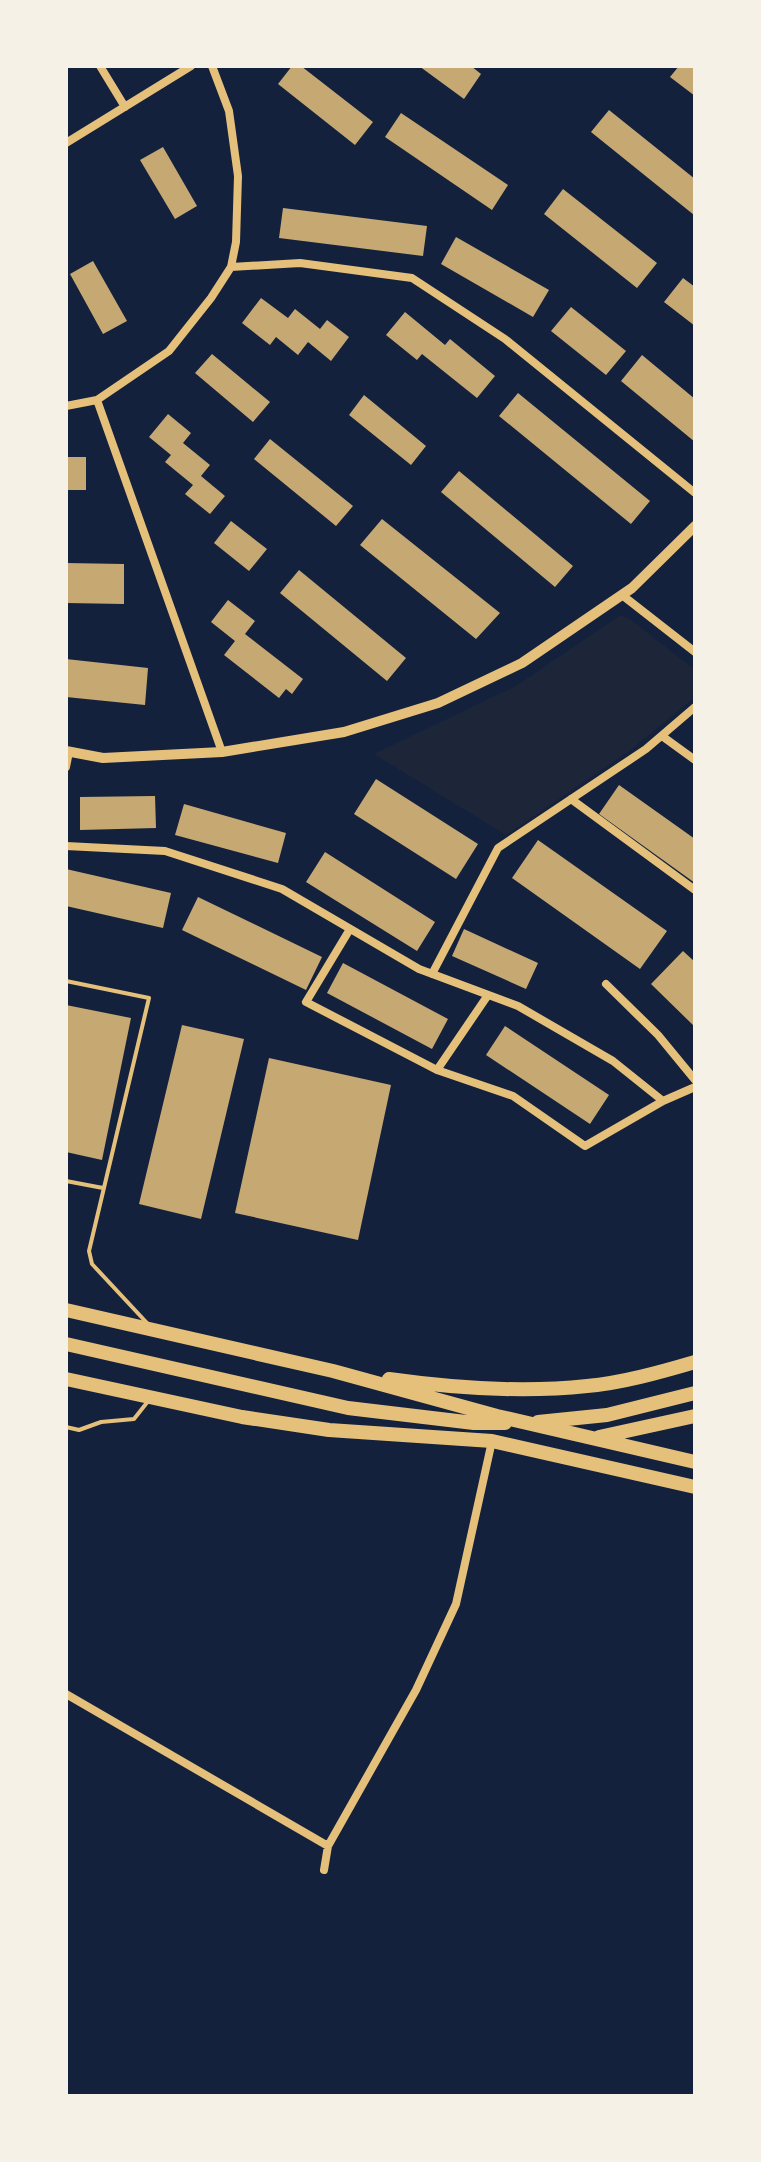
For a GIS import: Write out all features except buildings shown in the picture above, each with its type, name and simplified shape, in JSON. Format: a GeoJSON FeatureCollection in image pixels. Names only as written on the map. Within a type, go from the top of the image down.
{"type":"FeatureCollection","features":[{"type":"Feature","properties":{"kind":"highway"},"geometry":{"type":"LineString","coordinates":[[66,1310],[333,1371],[695,1462]]}},
{"type":"Feature","properties":{"kind":"highway"},"geometry":{"type":"LineString","coordinates":[[66,1344],[348,1408],[474,1423],[543,1422],[607,1415],[695,1393]]}},
{"type":"Feature","properties":{"kind":"highway"},"geometry":{"type":"LineString","coordinates":[[333,1371],[458,1386],[524,1389],[588,1386],[695,1362]]}},
{"type":"Feature","properties":{"kind":"highway"},"geometry":{"type":"LineString","coordinates":[[66,1379],[242,1417],[329,1430],[492,1441],[695,1487]]}},
{"type":"Feature","properties":{"kind":"highway"},"geometry":{"type":"LineString","coordinates":[[591,1438],[695,1416]]}},
{"type":"Feature","properties":{"kind":"street"},"geometry":{"type":"LineString","coordinates":[[100,66],[125,107]]}},
{"type":"Feature","properties":{"kind":"street"},"geometry":{"type":"LineString","coordinates":[[66,143],[191,66]]}},
{"type":"Feature","properties":{"kind":"street"},"geometry":{"type":"LineString","coordinates":[[66,406],[97,400],[169,351],[231,267],[236,242],[238,176],[229,111],[212,66]]}},
{"type":"Feature","properties":{"kind":"street"},"geometry":{"type":"LineString","coordinates":[[231,267],[300,263],[412,278],[505,339],[695,493]]}},
{"type":"Feature","properties":{"kind":"street"},"geometry":{"type":"LineString","coordinates":[[97,400],[222,752]]}},
{"type":"Feature","properties":{"kind":"street"},"geometry":{"type":"LineString","coordinates":[[66,767],[68,752],[103,758],[222,752],[344,732],[438,703],[522,663],[622,595],[695,526]]}},
{"type":"Feature","properties":{"kind":"street"},"geometry":{"type":"LineString","coordinates":[[622,595],[695,652]]}},
{"type":"Feature","properties":{"kind":"street"},"geometry":{"type":"LineString","coordinates":[[432,974],[498,848],[662,736],[695,707]]}},
{"type":"Feature","properties":{"kind":"street"},"geometry":{"type":"LineString","coordinates":[[662,736],[695,760]]}},
{"type":"Feature","properties":{"kind":"street"},"geometry":{"type":"LineString","coordinates":[[571,799],[695,890]]}},
{"type":"Feature","properties":{"kind":"street"},"geometry":{"type":"LineString","coordinates":[[66,846],[165,851],[282,889],[419,969],[518,1006],[613,1061],[663,1101]]}},
{"type":"Feature","properties":{"kind":"street"},"geometry":{"type":"LineString","coordinates":[[350,929],[306,1002],[437,1070],[513,1096],[585,1146],[663,1101],[695,1087]]}},
{"type":"Feature","properties":{"kind":"street"},"geometry":{"type":"LineString","coordinates":[[606,984],[658,1035],[695,1080]]}},
{"type":"Feature","properties":{"kind":"street"},"geometry":{"type":"LineString","coordinates":[[437,1070],[488,995]]}},
{"type":"Feature","properties":{"kind":"street"},"geometry":{"type":"LineString","coordinates":[[324,1870],[328,1846],[416,1690],[456,1604],[492,1441]]}},
{"type":"Feature","properties":{"kind":"street"},"geometry":{"type":"LineString","coordinates":[[66,1694],[328,1846]]}},
{"type":"Feature","properties":{"kind":"lane"},"geometry":{"type":"LineString","coordinates":[[66,981],[149,998],[89,1251],[92,1264],[154,1330]]}},
{"type":"Feature","properties":{"kind":"lane"},"geometry":{"type":"LineString","coordinates":[[66,1181],[103,1188]]}},
{"type":"Feature","properties":{"kind":"lane"},"geometry":{"type":"LineString","coordinates":[[66,1427],[79,1430],[101,1422],[134,1419],[150,1398]]}},
{"type":"Feature","properties":{"kind":"shaded area"},"geometry":{"type":"Polygon","coordinates":[[[621,615],[695,670],[695,697],[628,752],[506,835],[374,754],[516,686],[621,615]]]}}]}
